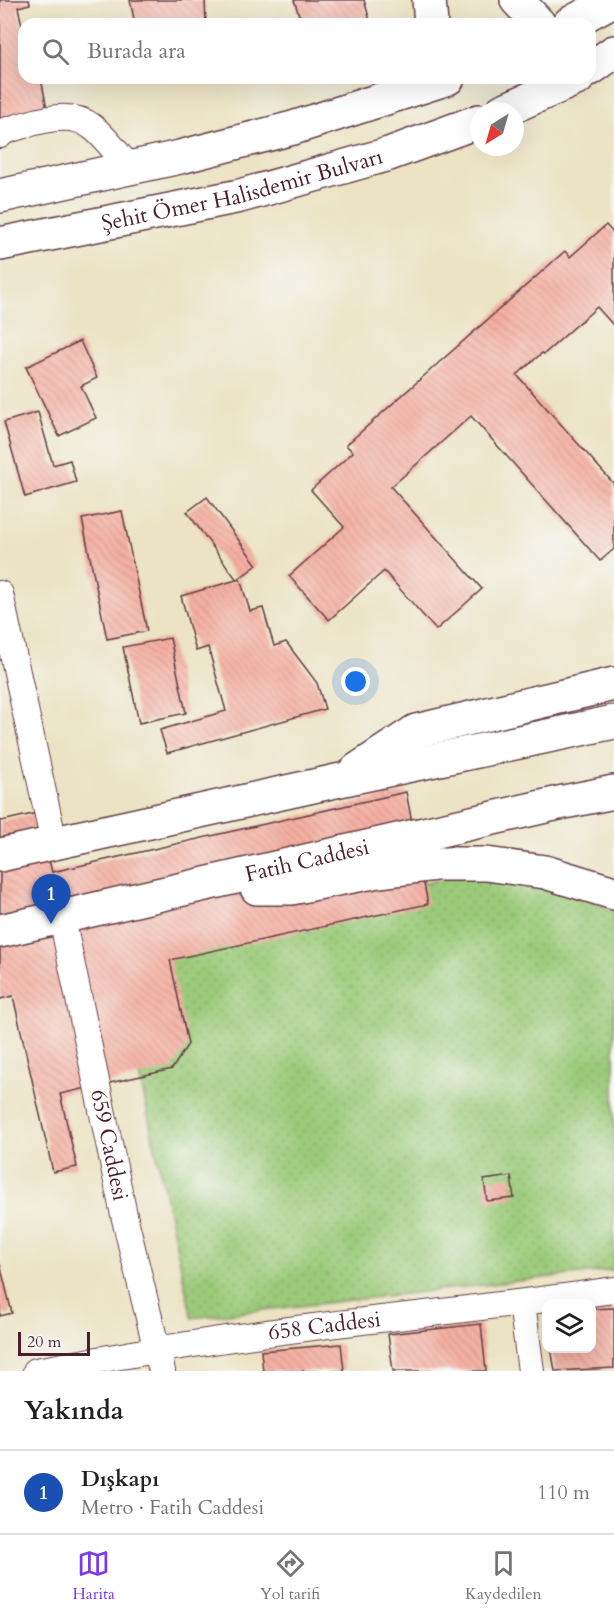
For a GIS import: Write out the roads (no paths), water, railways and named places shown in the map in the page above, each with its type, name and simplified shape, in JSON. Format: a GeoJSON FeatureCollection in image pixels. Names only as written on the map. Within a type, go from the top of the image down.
{"type":"FeatureCollection","features":[{"type":"Feature","properties":{"kind":"main road"},"geometry":{"type":"LineString","coordinates":[[429,0],[430,18]]}},
{"type":"Feature","properties":{"kind":"main road"},"geometry":{"type":"LineString","coordinates":[[517,0],[534,18]]}},
{"type":"Feature","properties":{"kind":"main road"},"geometry":{"type":"LineString","coordinates":[[580,18],[613,0]]}},
{"type":"Feature","properties":{"kind":"main road"},"geometry":{"type":"LineString","coordinates":[[596,66],[614,52]]}},
{"type":"Feature","properties":{"kind":"main road"},"geometry":{"type":"LineString","coordinates":[[596,69],[614,60]]}},
{"type":"Feature","properties":{"kind":"main road","name":"Şehit Ömer Halisdemir Bulvarı"},"geometry":{"type":"LineString","coordinates":[[0,196],[180,158],[293,128],[426,84]]}},
{"type":"Feature","properties":{"kind":"main road"},"geometry":{"type":"LineString","coordinates":[[523,102],[564,84]]}},
{"type":"Feature","properties":{"kind":"main road","name":"Şehit Ömer Halisdemir Bulvarı"},"geometry":{"type":"LineString","coordinates":[[0,244],[240,196],[389,154],[470,124]]}},
{"type":"Feature","properties":{"kind":"main road"},"geometry":{"type":"LineString","coordinates":[[345,779],[416,731],[614,684]]}},
{"type":"Feature","properties":{"kind":"main road"},"geometry":{"type":"LineString","coordinates":[[0,855],[614,722]]}},
{"type":"Feature","properties":{"kind":"main road","name":"Fatih Caddesi"},"geometry":{"type":"LineString","coordinates":[[0,931],[614,792]]}},
{"type":"Feature","properties":{"kind":"main road"},"geometry":{"type":"LineString","coordinates":[[190,889],[291,888],[373,872],[437,864],[486,864],[545,872],[614,893]]}},
{"type":"Feature","properties":{"kind":"street"},"geometry":{"type":"LineString","coordinates":[[0,135],[4,131],[44,120],[73,118],[91,126],[130,168]]}},
{"type":"Feature","properties":{"kind":"street"},"geometry":{"type":"LineString","coordinates":[[0,594],[54,843]]}},
{"type":"Feature","properties":{"kind":"street","name":"659 Caddesi"},"geometry":{"type":"LineString","coordinates":[[62,918],[124,1215],[160,1360]]}},
{"type":"Feature","properties":{"kind":"street","name":"658 Caddesi"},"geometry":{"type":"LineString","coordinates":[[36,1371],[160,1360],[295,1329],[614,1290]]}},
{"type":"Feature","properties":{"kind":"street"},"geometry":{"type":"LineString","coordinates":[[522,1303],[531,1371]]}},
{"type":"Feature","properties":{"kind":"place","name":"Dışkapı"},"geometry":{"type":"Point","coordinates":[51,924]}}]}
